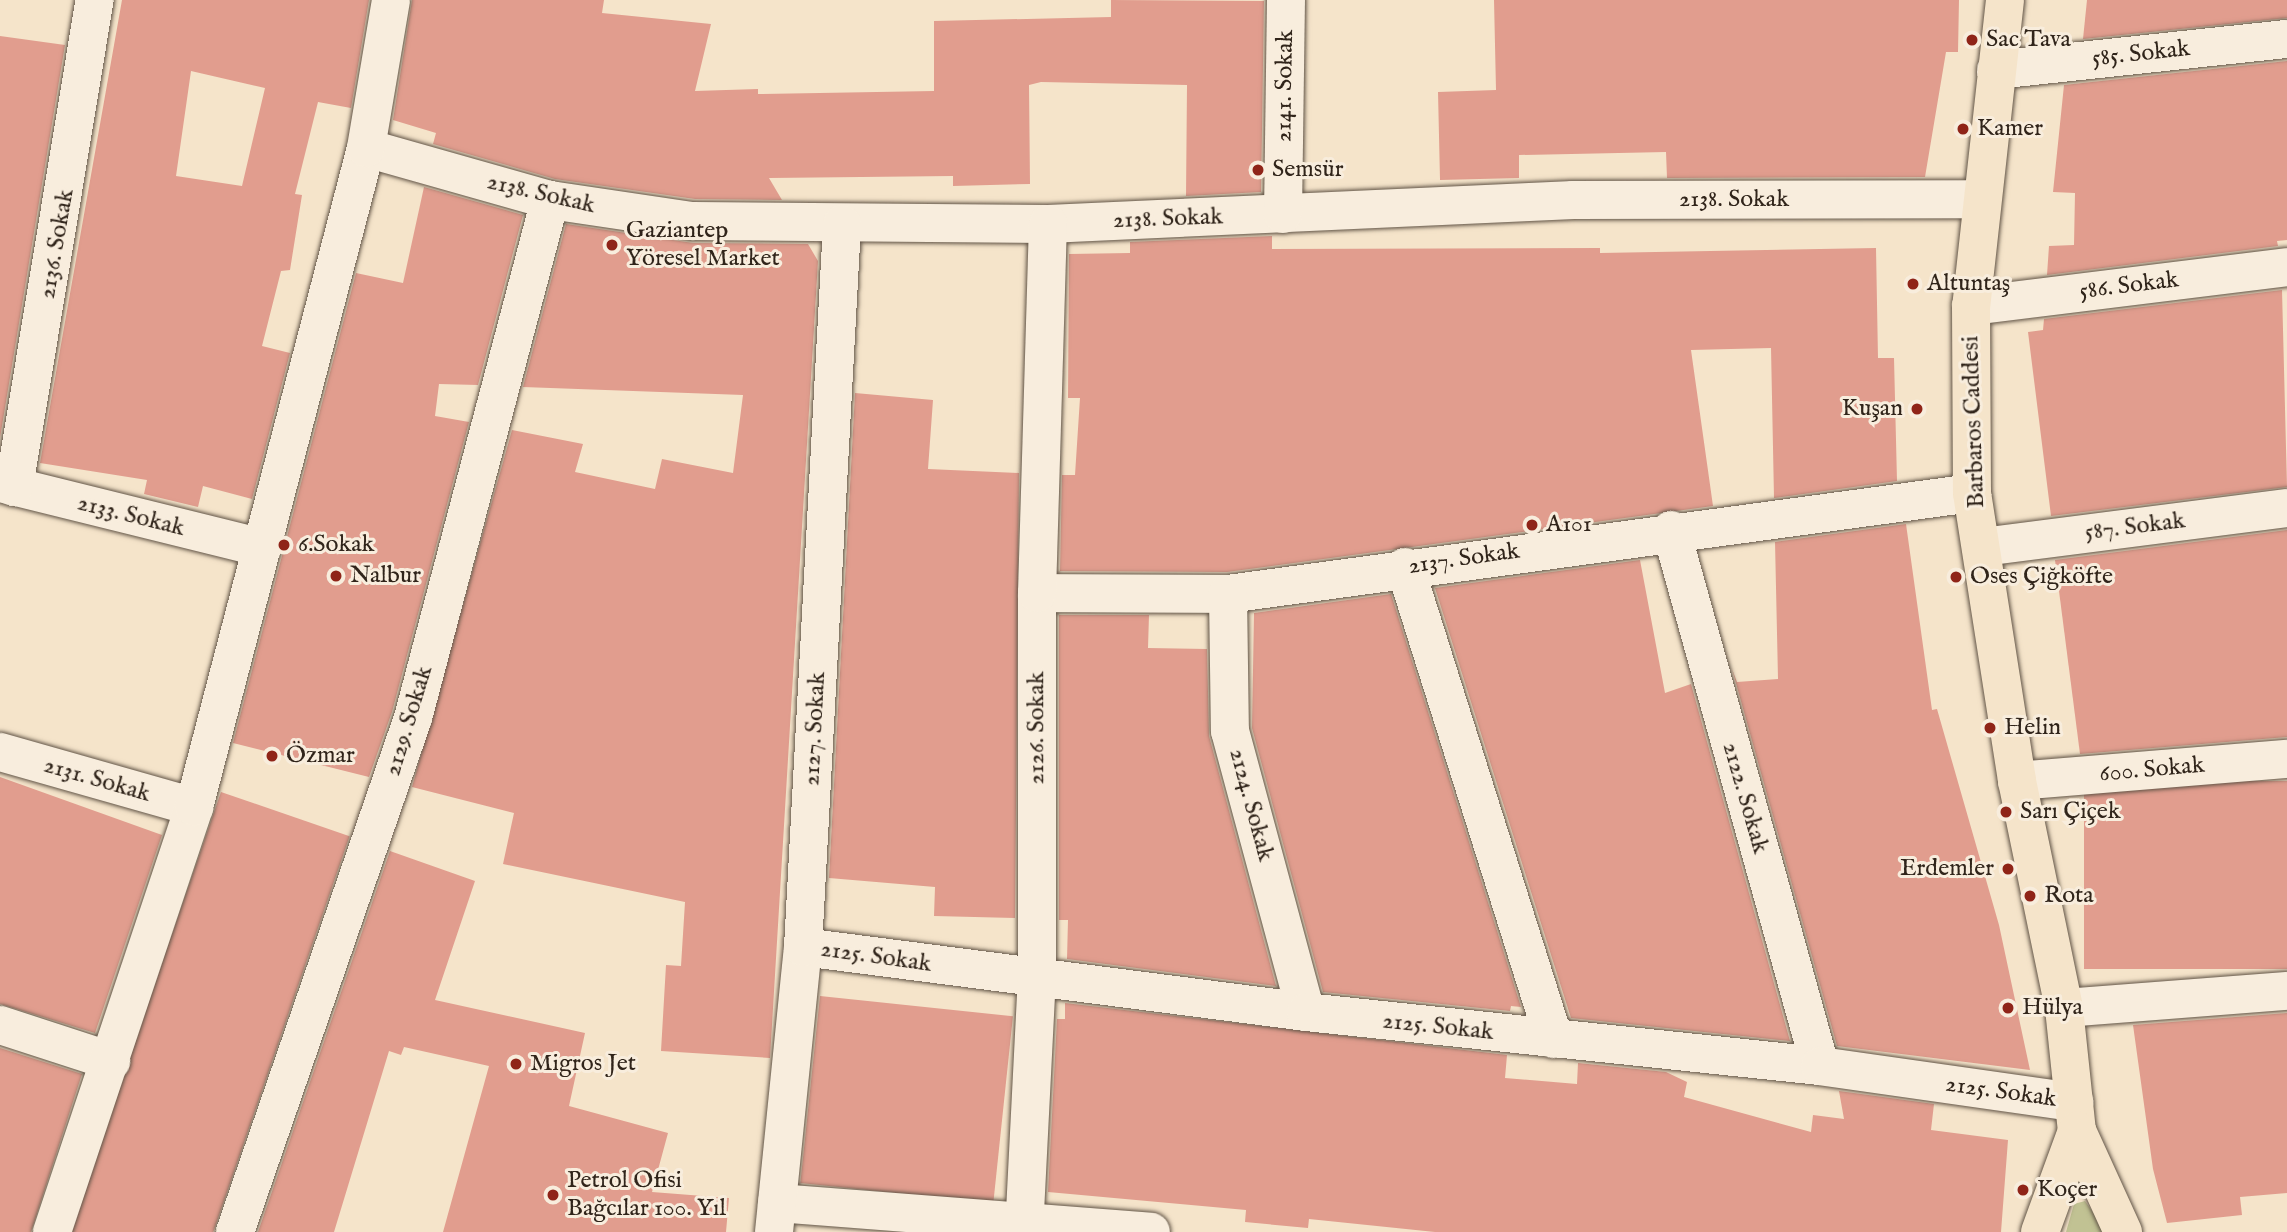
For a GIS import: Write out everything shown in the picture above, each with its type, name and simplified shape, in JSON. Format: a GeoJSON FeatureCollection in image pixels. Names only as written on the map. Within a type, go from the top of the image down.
{"type":"FeatureCollection","features":[{"type":"Feature","properties":{"kind":"main road","name":"Barbaros Caddesi"},"geometry":{"type":"LineString","coordinates":[[2005,0],[1979,199],[1971,306],[1972,493],[1983,547],[2017,781],[2064,1008],[2075,1116],[2123,1232]]}},
{"type":"Feature","properties":{"kind":"main road","name":"Barbaros Caddesi"},"geometry":{"type":"LineString","coordinates":[[2040,1232],[2075,1116]]}},
{"type":"Feature","properties":{"kind":"street","name":"2136. Sokak"},"geometry":{"type":"LineString","coordinates":[[7,485],[95,0]]}},
{"type":"Feature","properties":{"kind":"street"},"geometry":{"type":"LineString","coordinates":[[52,1232],[194,807],[366,148],[391,0]]}},
{"type":"Feature","properties":{"kind":"street","name":"2141. Sokak"},"geometry":{"type":"LineString","coordinates":[[1283,214],[1286,0]]}},
{"type":"Feature","properties":{"kind":"street","name":"585. Sokak"},"geometry":{"type":"LineString","coordinates":[[1996,69],[2287,39]]}},
{"type":"Feature","properties":{"kind":"street","name":"2138. Sokak"},"geometry":{"type":"LineString","coordinates":[[366,148],[550,200],[693,221],[1048,224],[1573,200],[1979,199]]}},
{"type":"Feature","properties":{"kind":"street","name":"2129. Sokak"},"geometry":{"type":"LineString","coordinates":[[236,1232],[413,718],[550,200]]}},
{"type":"Feature","properties":{"kind":"street","name":"2127. Sokak"},"geometry":{"type":"LineString","coordinates":[[775,1218],[803,947],[842,224]]}},
{"type":"Feature","properties":{"kind":"street","name":"2126. Sokak"},"geometry":{"type":"LineString","coordinates":[[1024,1228],[1037,979],[1037,593],[1048,224]]}},
{"type":"Feature","properties":{"kind":"street","name":"586. Sokak"},"geometry":{"type":"LineString","coordinates":[[1971,306],[2287,267]]}},
{"type":"Feature","properties":{"kind":"street","name":"2133. Sokak"},"geometry":{"type":"LineString","coordinates":[[7,485],[262,548]]}},
{"type":"Feature","properties":{"kind":"street","name":"2137. Sokak"},"geometry":{"type":"LineString","coordinates":[[1037,593],[1228,594],[1671,530],[1972,493]]}},
{"type":"Feature","properties":{"kind":"street","name":"587. Sokak"},"geometry":{"type":"LineString","coordinates":[[1983,547],[2287,508]]}},
{"type":"Feature","properties":{"kind":"street","name":"2122. Sokak"},"geometry":{"type":"LineString","coordinates":[[1671,530],[1820,1066]]}},
{"type":"Feature","properties":{"kind":"street"},"geometry":{"type":"LineString","coordinates":[[1405,567],[1554,1040]]}},
{"type":"Feature","properties":{"kind":"street","name":"2124. Sokak"},"geometry":{"type":"LineString","coordinates":[[1228,594],[1230,730],[1306,1012]]}},
{"type":"Feature","properties":{"kind":"street","name":"2131. Sokak"},"geometry":{"type":"LineString","coordinates":[[0,752],[194,807]]}},
{"type":"Feature","properties":{"kind":"street","name":"600. Sokak"},"geometry":{"type":"LineString","coordinates":[[2017,781],[2287,759]]}},
{"type":"Feature","properties":{"kind":"street","name":"2125. Sokak"},"geometry":{"type":"LineString","coordinates":[[803,947],[1306,1012],[1820,1066],[2075,1116]]}},
{"type":"Feature","properties":{"kind":"street"},"geometry":{"type":"LineString","coordinates":[[2064,1008],[2287,991]]}},
{"type":"Feature","properties":{"kind":"street"},"geometry":{"type":"LineString","coordinates":[[0,1026],[111,1061]]}},
{"type":"Feature","properties":{"kind":"street"},"geometry":{"type":"LineString","coordinates":[[775,1218],[1151,1232]]}},
{"type":"Feature","properties":{"kind":"green space"},"geometry":{"type":"Polygon","coordinates":[[[2085,1201],[2106,1232],[2066,1232],[2074,1204],[2085,1201]]]}},
{"type":"Feature","properties":{"kind":"building"},"geometry":{"type":"Polygon","coordinates":[[[122,0],[369,0],[351,108],[318,102],[295,194],[302,195],[290,270],[281,271],[262,346],[290,353],[252,499],[203,486],[198,507],[144,494],[147,480],[40,463],[122,0]],[[191,71],[176,176],[242,186],[265,88],[191,71]]]}},
{"type":"Feature","properties":{"kind":"building"},"geometry":{"type":"Polygon","coordinates":[[[412,0],[604,0],[602,13],[711,24],[695,91],[758,89],[758,94],[934,91],[934,21],[1111,17],[1111,0],[1264,1],[1261,192],[1186,196],[1187,85],[1041,82],[1029,85],[1030,184],[953,186],[953,176],[769,178],[782,200],[695,199],[555,179],[433,144],[436,133],[393,120],[412,0]]]}},
{"type":"Feature","properties":{"kind":"building"},"geometry":{"type":"Polygon","coordinates":[[[1494,0],[1959,0],[1958,52],[1946,52],[1925,177],[1667,178],[1666,152],[1519,155],[1519,178],[1440,180],[1438,92],[1496,90],[1494,0]]]}},
{"type":"Feature","properties":{"kind":"building"},"geometry":{"type":"Polygon","coordinates":[[[2087,0],[2287,0],[2287,18],[2083,39],[2087,0]]]}},
{"type":"Feature","properties":{"kind":"building"},"geometry":{"type":"Polygon","coordinates":[[[0,36],[65,45],[0,438],[0,36]]]}},
{"type":"Feature","properties":{"kind":"building"},"geometry":{"type":"Polygon","coordinates":[[[2287,61],[2287,240],[2277,241],[2278,246],[2047,275],[2049,246],[2074,245],[2075,193],[2053,192],[2064,85],[2287,61]]]}},
{"type":"Feature","properties":{"kind":"building"},"geometry":{"type":"Polygon","coordinates":[[[424,187],[523,215],[478,385],[439,384],[435,416],[469,422],[392,712],[369,777],[233,743],[356,273],[403,283],[424,187]]]}},
{"type":"Feature","properties":{"kind":"building"},"geometry":{"type":"Polygon","coordinates":[[[566,224],[693,243],[808,244],[818,261],[770,1058],[661,1051],[666,965],[681,966],[685,902],[503,864],[514,813],[412,787],[512,430],[583,444],[575,472],[655,489],[662,459],[733,473],[743,395],[523,387],[566,224]]]}},
{"type":"Feature","properties":{"kind":"building"},"geometry":{"type":"Polygon","coordinates":[[[1272,236],[1272,249],[1600,248],[1600,253],[1876,248],[1878,358],[1894,358],[1897,481],[1774,498],[1771,348],[1691,350],[1713,506],[1227,572],[1060,571],[1062,475],[1075,475],[1080,398],[1068,398],[1069,254],[1130,253],[1130,242],[1272,236]]]}},
{"type":"Feature","properties":{"kind":"building"},"geometry":{"type":"Polygon","coordinates":[[[2282,290],[2287,487],[2051,516],[2028,332],[2043,330],[2044,319],[2282,290]]]}},
{"type":"Feature","properties":{"kind":"building"},"geometry":{"type":"Polygon","coordinates":[[[855,393],[933,400],[928,469],[1019,473],[1015,918],[934,916],[935,887],[829,878],[855,393]]]}},
{"type":"Feature","properties":{"kind":"building"},"geometry":{"type":"Polygon","coordinates":[[[1906,524],[1932,710],[1937,709],[1999,925],[2030,1070],[1837,1046],[1732,669],[1737,682],[1778,679],[1775,542],[1906,524]]]}},
{"type":"Feature","properties":{"kind":"building"},"geometry":{"type":"Polygon","coordinates":[[[2287,530],[2287,737],[2080,754],[2055,560],[2287,530]]]}},
{"type":"Feature","properties":{"kind":"building"},"geometry":{"type":"Polygon","coordinates":[[[1640,560],[1665,693],[1691,684],[1790,1041],[1571,1018],[1435,588],[1640,560]]]}},
{"type":"Feature","properties":{"kind":"building"},"geometry":{"type":"Polygon","coordinates":[[[1391,594],[1521,1007],[1511,1006],[1510,1011],[1323,992],[1252,728],[1254,613],[1391,594]]]}},
{"type":"Feature","properties":{"kind":"building"},"geometry":{"type":"Polygon","coordinates":[[[1059,615],[1149,615],[1148,648],[1207,649],[1209,736],[1276,986],[1067,959],[1068,920],[1059,920],[1059,615]]]}},
{"type":"Feature","properties":{"kind":"building"},"geometry":{"type":"Polygon","coordinates":[[[0,777],[162,835],[95,1033],[0,1004],[0,777]]]}},
{"type":"Feature","properties":{"kind":"building"},"geometry":{"type":"Polygon","coordinates":[[[2084,781],[2287,781],[2287,969],[2084,969],[2084,781]]]}},
{"type":"Feature","properties":{"kind":"building"},"geometry":{"type":"Polygon","coordinates":[[[221,792],[350,836],[213,1232],[70,1231],[221,792]]]}},
{"type":"Feature","properties":{"kind":"building"},"geometry":{"type":"Polygon","coordinates":[[[390,851],[475,881],[435,1000],[585,1033],[569,1106],[668,1133],[652,1192],[729,1198],[726,1232],[443,1232],[489,1066],[404,1047],[401,1055],[389,1051],[334,1232],[258,1232],[390,851]]]}},
{"type":"Feature","properties":{"kind":"building"},"geometry":{"type":"Polygon","coordinates":[[[820,996],[1013,1016],[993,1203],[800,1183],[820,996]]]}},
{"type":"Feature","properties":{"kind":"building"},"geometry":{"type":"Polygon","coordinates":[[[1065,1003],[1507,1055],[1505,1078],[1577,1084],[1578,1063],[1666,1072],[1687,1082],[1684,1097],[1811,1132],[1813,1115],[1844,1119],[1839,1091],[1934,1104],[1931,1130],[2008,1140],[2001,1232],[1435,1232],[1309,1219],[1308,1228],[1245,1222],[1246,1210],[1048,1192],[1057,1019],[1065,1019],[1065,1003]]]}},
{"type":"Feature","properties":{"kind":"building"},"geometry":{"type":"Polygon","coordinates":[[[2287,1013],[2287,1193],[2240,1197],[2242,1215],[2167,1223],[2153,1169],[2133,1025],[2287,1013]]]}},
{"type":"Feature","properties":{"kind":"building"},"geometry":{"type":"Polygon","coordinates":[[[0,1048],[82,1074],[31,1232],[0,1232],[0,1048]]]}},
{"type":"Feature","properties":{"kind":"place","name":"Sac Tava"},"geometry":{"type":"Point","coordinates":[1972,40]}},
{"type":"Feature","properties":{"kind":"place","name":"Kamer"},"geometry":{"type":"Point","coordinates":[1963,129]}},
{"type":"Feature","properties":{"kind":"place","name":"Semsür"},"geometry":{"type":"Point","coordinates":[1258,170]}},
{"type":"Feature","properties":{"kind":"place","name":"Gaziantep Yöresel Market"},"geometry":{"type":"Point","coordinates":[612,245]}},
{"type":"Feature","properties":{"kind":"place","name":"Altuntaş"},"geometry":{"type":"Point","coordinates":[1913,284]}},
{"type":"Feature","properties":{"kind":"place","name":"Kuşan"},"geometry":{"type":"Point","coordinates":[1917,409]}},
{"type":"Feature","properties":{"kind":"place","name":"A101"},"geometry":{"type":"Point","coordinates":[1532,525]}},
{"type":"Feature","properties":{"kind":"place","name":"6.Sokak"},"geometry":{"type":"Point","coordinates":[284,545]}},
{"type":"Feature","properties":{"kind":"place","name":"Nalbur"},"geometry":{"type":"Point","coordinates":[336,576]}},
{"type":"Feature","properties":{"kind":"place","name":"Oses Çiğköfte"},"geometry":{"type":"Point","coordinates":[1956,577]}},
{"type":"Feature","properties":{"kind":"place","name":"Helin"},"geometry":{"type":"Point","coordinates":[1990,728]}},
{"type":"Feature","properties":{"kind":"place","name":"Özmar"},"geometry":{"type":"Point","coordinates":[272,756]}},
{"type":"Feature","properties":{"kind":"place","name":"Sarı Çiçek"},"geometry":{"type":"Point","coordinates":[2006,812]}},
{"type":"Feature","properties":{"kind":"place","name":"Erdemler"},"geometry":{"type":"Point","coordinates":[2008,869]}},
{"type":"Feature","properties":{"kind":"place","name":"Rota"},"geometry":{"type":"Point","coordinates":[2030,896]}},
{"type":"Feature","properties":{"kind":"place","name":"Hülya"},"geometry":{"type":"Point","coordinates":[2008,1008]}},
{"type":"Feature","properties":{"kind":"place","name":"Migros Jet"},"geometry":{"type":"Point","coordinates":[516,1064]}},
{"type":"Feature","properties":{"kind":"place","name":"Koçer"},"geometry":{"type":"Point","coordinates":[2023,1190]}},
{"type":"Feature","properties":{"kind":"place","name":"Petrol Ofisi Bağcılar 100. Yıl"},"geometry":{"type":"Point","coordinates":[553,1195]}}]}
